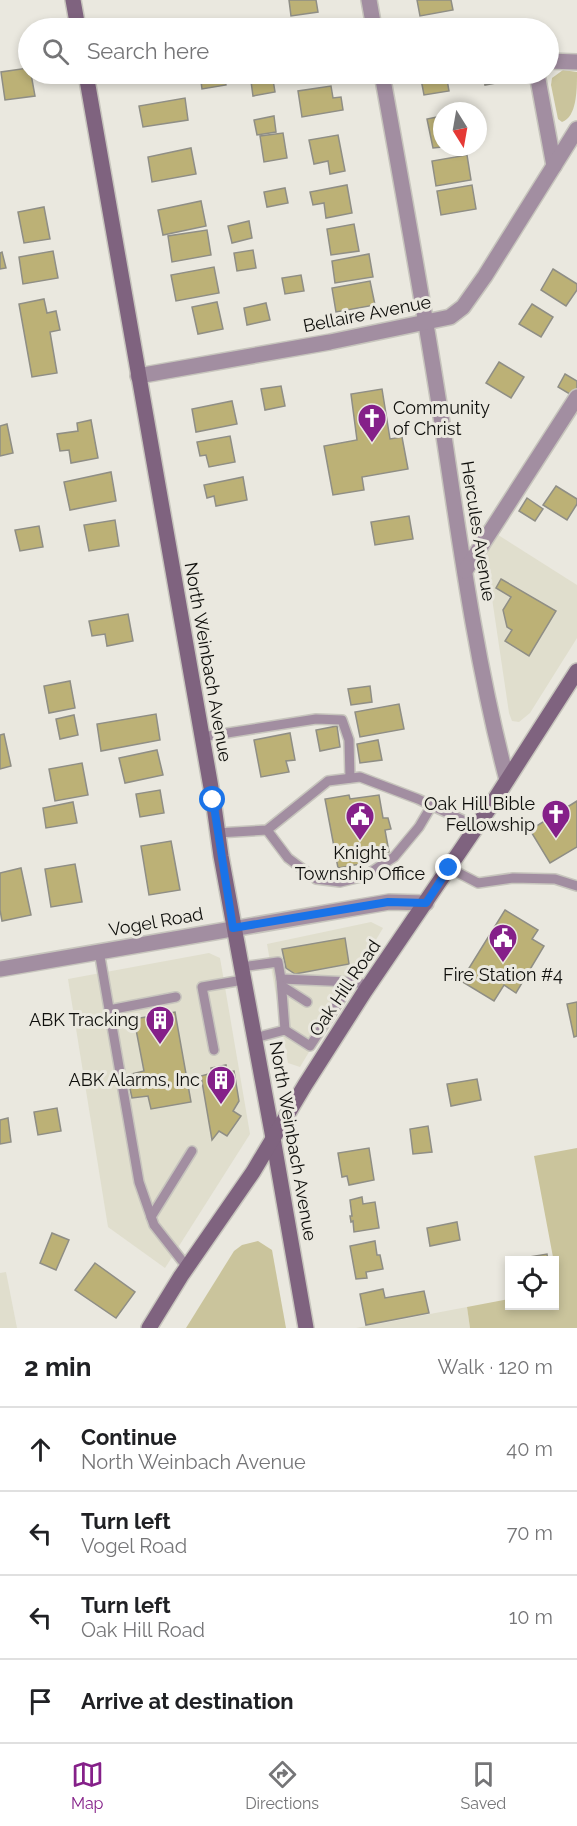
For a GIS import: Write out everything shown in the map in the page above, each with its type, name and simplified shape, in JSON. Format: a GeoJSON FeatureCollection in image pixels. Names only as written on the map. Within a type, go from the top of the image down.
{"type":"FeatureCollection","features":[{"type":"Feature","properties":{"kind":"main road"},"geometry":{"type":"LineString","coordinates":[[73,0],[76,18]]}},
{"type":"Feature","properties":{"kind":"main road","name":"North Weinbach Avenue"},"geometry":{"type":"LineString","coordinates":[[88,84],[202,737],[233,928],[255,1038],[306,1328]]}},
{"type":"Feature","properties":{"kind":"main road","name":"Oak Hill Road"},"geometry":{"type":"LineString","coordinates":[[148,1328],[253,1172],[369,985],[426,903],[577,671]]}},
{"type":"Feature","properties":{"kind":"street"},"geometry":{"type":"LineString","coordinates":[[369,0],[372,18]]}},
{"type":"Feature","properties":{"kind":"street"},"geometry":{"type":"LineString","coordinates":[[559,61],[577,62]]}},
{"type":"Feature","properties":{"kind":"street","name":"Hercules Avenue"},"geometry":{"type":"LineString","coordinates":[[384,84],[426,323],[476,644],[507,780]]}},
{"type":"Feature","properties":{"kind":"street"},"geometry":{"type":"LineString","coordinates":[[539,84],[554,166]]}},
{"type":"Feature","properties":{"kind":"street","name":"Bellaire Avenue"},"geometry":{"type":"LineString","coordinates":[[138,376],[450,317],[463,307],[485,276],[577,129]]}},
{"type":"Feature","properties":{"kind":"street"},"geometry":{"type":"LineString","coordinates":[[465,571],[577,397]]}},
{"type":"Feature","properties":{"kind":"street","name":"Vogel Road"},"geometry":{"type":"LineString","coordinates":[[0,969],[388,902],[426,903]]}},
{"type":"Feature","properties":{"kind":"lane"},"geometry":{"type":"LineString","coordinates":[[202,737],[316,719],[342,720],[348,740],[350,778]]}},
{"type":"Feature","properties":{"kind":"lane"},"geometry":{"type":"LineString","coordinates":[[218,833],[267,830],[328,781],[360,777],[469,823],[478,824]]}},
{"type":"Feature","properties":{"kind":"lane"},"geometry":{"type":"LineString","coordinates":[[267,830],[288,858],[316,879],[340,882],[365,876],[394,857],[419,827],[432,806]]}},
{"type":"Feature","properties":{"kind":"lane"},"geometry":{"type":"LineString","coordinates":[[449,868],[478,883],[513,878],[555,879],[577,886]]}},
{"type":"Feature","properties":{"kind":"lane"},"geometry":{"type":"LineString","coordinates":[[99,951],[139,1182],[154,1225],[187,1268]]}},
{"type":"Feature","properties":{"kind":"lane"},"geometry":{"type":"LineString","coordinates":[[214,1050],[202,987],[279,962],[285,1030]]}},
{"type":"Feature","properties":{"kind":"lane"},"geometry":{"type":"LineString","coordinates":[[282,982],[352,982],[369,985]]}},
{"type":"Feature","properties":{"kind":"lane"},"geometry":{"type":"LineString","coordinates":[[282,982],[308,1002]]}},
{"type":"Feature","properties":{"kind":"lane"},"geometry":{"type":"LineString","coordinates":[[310,1046],[327,1016],[352,982]]}},
{"type":"Feature","properties":{"kind":"lane"},"geometry":{"type":"LineString","coordinates":[[109,1010],[176,997]]}},
{"type":"Feature","properties":{"kind":"lane"},"geometry":{"type":"LineString","coordinates":[[255,1038],[285,1030],[323,1057]]}},
{"type":"Feature","properties":{"kind":"lane"},"geometry":{"type":"LineString","coordinates":[[151,1217],[192,1150]]}},
{"type":"Feature","properties":{"kind":"shaded area"},"geometry":{"type":"Polygon","coordinates":[[[563,70],[577,72],[573,108],[571,114],[562,122],[558,119],[551,85],[559,84],[559,73],[563,70]]]}},
{"type":"Feature","properties":{"kind":"shaded area"},"geometry":{"type":"Polygon","coordinates":[[[481,524],[577,585],[577,638],[530,713],[519,722],[512,721],[509,713],[481,524]]]}},
{"type":"Feature","properties":{"kind":"shaded area"},"geometry":{"type":"Polygon","coordinates":[[[371,922],[383,928],[300,1067],[288,1063],[267,944],[371,922]]]}},
{"type":"Feature","properties":{"kind":"shaded area"},"geometry":{"type":"Polygon","coordinates":[[[209,953],[220,958],[250,1134],[165,1268],[108,1227],[68,979],[209,953]]]}},
{"type":"Feature","properties":{"kind":"shaded area"},"geometry":{"type":"Polygon","coordinates":[[[577,1148],[577,1328],[470,1328],[467,1307],[505,1300],[505,1310],[559,1310],[559,1256],[553,1256],[534,1156],[577,1148]]]}},
{"type":"Feature","properties":{"kind":"shaded area"},"geometry":{"type":"Polygon","coordinates":[[[258,1241],[272,1250],[286,1328],[186,1328],[234,1251],[242,1245],[258,1241]]]}},
{"type":"Feature","properties":{"kind":"shaded area"},"geometry":{"type":"Polygon","coordinates":[[[6,1272],[17,1328],[0,1328],[0,1273],[6,1272]]]}},
{"type":"Feature","properties":{"kind":"shaded area"},"geometry":{"type":"Polygon","coordinates":[[[467,1307],[470,1328],[356,1328],[467,1307]]]}},
{"type":"Feature","properties":{"kind":"building"},"geometry":{"type":"Polygon","coordinates":[[[289,0],[316,0],[318,12],[291,16],[289,0]]]}},
{"type":"Feature","properties":{"kind":"building"},"geometry":{"type":"Polygon","coordinates":[[[417,0],[451,0],[453,10],[420,16],[417,0]]]}},
{"type":"Feature","properties":{"kind":"building"},"geometry":{"type":"Polygon","coordinates":[[[18,69],[18,84],[33,84],[35,96],[5,100],[1,72],[18,69]]]}},
{"type":"Feature","properties":{"kind":"building"},"geometry":{"type":"Polygon","coordinates":[[[201,84],[226,84],[226,85],[202,89],[201,84]]]}},
{"type":"Feature","properties":{"kind":"building"},"geometry":{"type":"Polygon","coordinates":[[[251,84],[274,84],[275,92],[253,96],[251,84]]]}},
{"type":"Feature","properties":{"kind":"building"},"geometry":{"type":"Polygon","coordinates":[[[422,84],[448,84],[449,91],[424,95],[422,84]]]}},
{"type":"Feature","properties":{"kind":"building"},"geometry":{"type":"Polygon","coordinates":[[[331,86],[333,98],[341,97],[343,110],[302,117],[298,91],[331,86]]]}},
{"type":"Feature","properties":{"kind":"building"},"geometry":{"type":"Polygon","coordinates":[[[185,98],[188,120],[143,127],[139,106],[185,98]]]}},
{"type":"Feature","properties":{"kind":"building"},"geometry":{"type":"Polygon","coordinates":[[[274,116],[276,132],[257,135],[254,120],[274,116]]]}},
{"type":"Feature","properties":{"kind":"building"},"geometry":{"type":"Polygon","coordinates":[[[433,118],[433,148],[427,119],[433,118]]]}},
{"type":"Feature","properties":{"kind":"building"},"geometry":{"type":"Polygon","coordinates":[[[283,133],[287,158],[264,162],[260,136],[283,133]]]}},
{"type":"Feature","properties":{"kind":"building"},"geometry":{"type":"Polygon","coordinates":[[[338,135],[345,171],[330,174],[328,161],[314,164],[309,140],[338,135]]]}},
{"type":"Feature","properties":{"kind":"building"},"geometry":{"type":"Polygon","coordinates":[[[191,148],[196,174],[152,182],[148,157],[191,148]]]}},
{"type":"Feature","properties":{"kind":"building"},"geometry":{"type":"Polygon","coordinates":[[[467,156],[471,180],[436,186],[432,161],[467,156]]]}},
{"type":"Feature","properties":{"kind":"building"},"geometry":{"type":"Polygon","coordinates":[[[347,185],[352,213],[326,218],[324,203],[313,205],[310,192],[347,185]]]}},
{"type":"Feature","properties":{"kind":"building"},"geometry":{"type":"Polygon","coordinates":[[[472,185],[476,209],[441,215],[437,191],[472,185]]]}},
{"type":"Feature","properties":{"kind":"building"},"geometry":{"type":"Polygon","coordinates":[[[285,188],[288,203],[267,207],[264,192],[285,188]]]}},
{"type":"Feature","properties":{"kind":"building"},"geometry":{"type":"Polygon","coordinates":[[[201,201],[206,226],[163,235],[158,210],[201,201]]]}},
{"type":"Feature","properties":{"kind":"building"},"geometry":{"type":"Polygon","coordinates":[[[44,207],[50,239],[24,243],[18,212],[44,207]]]}},
{"type":"Feature","properties":{"kind":"building"},"geometry":{"type":"Polygon","coordinates":[[[249,221],[252,238],[232,243],[228,226],[249,221]]]}},
{"type":"Feature","properties":{"kind":"building"},"geometry":{"type":"Polygon","coordinates":[[[354,224],[359,251],[331,255],[327,229],[354,224]]]}},
{"type":"Feature","properties":{"kind":"building"},"geometry":{"type":"Polygon","coordinates":[[[207,230],[211,255],[172,262],[168,236],[207,230]]]}},
{"type":"Feature","properties":{"kind":"building"},"geometry":{"type":"Polygon","coordinates":[[[253,250],[256,268],[237,271],[234,253],[253,250]]]}},
{"type":"Feature","properties":{"kind":"building"},"geometry":{"type":"Polygon","coordinates":[[[53,251],[58,278],[23,284],[19,257],[53,251]]]}},
{"type":"Feature","properties":{"kind":"building"},"geometry":{"type":"Polygon","coordinates":[[[2,252],[6,268],[0,269],[0,253],[2,252]]]}},
{"type":"Feature","properties":{"kind":"building"},"geometry":{"type":"Polygon","coordinates":[[[369,254],[373,277],[335,283],[332,261],[369,254]]]}},
{"type":"Feature","properties":{"kind":"building"},"geometry":{"type":"Polygon","coordinates":[[[214,267],[219,293],[176,301],[171,275],[214,267]]]}},
{"type":"Feature","properties":{"kind":"building"},"geometry":{"type":"Polygon","coordinates":[[[553,269],[577,284],[577,290],[566,306],[541,290],[553,269]]]}},
{"type":"Feature","properties":{"kind":"building"},"geometry":{"type":"Polygon","coordinates":[[[301,275],[304,291],[285,294],[282,278],[301,275]]]}},
{"type":"Feature","properties":{"kind":"building"},"geometry":{"type":"Polygon","coordinates":[[[370,281],[375,305],[336,312],[332,288],[370,281]]]}},
{"type":"Feature","properties":{"kind":"building"},"geometry":{"type":"Polygon","coordinates":[[[44,299],[47,313],[56,311],[60,330],[50,332],[57,373],[32,377],[19,304],[44,299]]]}},
{"type":"Feature","properties":{"kind":"building"},"geometry":{"type":"Polygon","coordinates":[[[217,302],[223,329],[198,334],[192,307],[217,302]]]}},
{"type":"Feature","properties":{"kind":"building"},"geometry":{"type":"Polygon","coordinates":[[[266,303],[270,320],[247,325],[244,308],[266,303]]]}},
{"type":"Feature","properties":{"kind":"building"},"geometry":{"type":"Polygon","coordinates":[[[532,304],[553,317],[541,337],[519,324],[532,304]]]}},
{"type":"Feature","properties":{"kind":"building"},"geometry":{"type":"Polygon","coordinates":[[[499,362],[524,377],[511,398],[486,383],[499,362]]]}},
{"type":"Feature","properties":{"kind":"building"},"geometry":{"type":"Polygon","coordinates":[[[565,374],[577,381],[577,389],[573,396],[558,387],[565,374]]]}},
{"type":"Feature","properties":{"kind":"building"},"geometry":{"type":"Polygon","coordinates":[[[281,386],[285,406],[265,410],[261,389],[281,386]]]}},
{"type":"Feature","properties":{"kind":"building","name":"Community of Christ"},"geometry":{"type":"Polygon","coordinates":[[[382,389],[390,439],[402,437],[408,469],[362,477],[364,490],[333,495],[324,446],[357,440],[351,394],[382,389]]]}},
{"type":"Feature","properties":{"kind":"building"},"geometry":{"type":"Polygon","coordinates":[[[232,401],[237,424],[196,432],[192,409],[232,401]]]}},
{"type":"Feature","properties":{"kind":"building"},"geometry":{"type":"Polygon","coordinates":[[[91,420],[98,458],[71,463],[69,450],[60,451],[57,434],[78,431],[77,423],[91,420]]]}},
{"type":"Feature","properties":{"kind":"building"},"geometry":{"type":"Polygon","coordinates":[[[7,424],[13,453],[0,456],[0,426],[7,424]]]}},
{"type":"Feature","properties":{"kind":"building"},"geometry":{"type":"Polygon","coordinates":[[[230,436],[235,462],[209,467],[206,455],[200,456],[197,442],[230,436]]]}},
{"type":"Feature","properties":{"kind":"building"},"geometry":{"type":"Polygon","coordinates":[[[111,472],[116,501],[70,510],[64,482],[111,472]]]}},
{"type":"Feature","properties":{"kind":"building"},"geometry":{"type":"Polygon","coordinates":[[[243,477],[247,500],[216,506],[214,496],[207,498],[204,485],[243,477]]]}},
{"type":"Feature","properties":{"kind":"building"},"geometry":{"type":"Polygon","coordinates":[[[556,486],[577,499],[577,504],[567,520],[543,505],[556,486]]]}},
{"type":"Feature","properties":{"kind":"building"},"geometry":{"type":"Polygon","coordinates":[[[527,498],[543,509],[535,521],[519,511],[527,498]]]}},
{"type":"Feature","properties":{"kind":"building"},"geometry":{"type":"Polygon","coordinates":[[[409,516],[413,539],[375,545],[371,522],[409,516]]]}},
{"type":"Feature","properties":{"kind":"building"},"geometry":{"type":"Polygon","coordinates":[[[115,520],[119,546],[89,551],[84,525],[115,520]]]}},
{"type":"Feature","properties":{"kind":"building"},"geometry":{"type":"Polygon","coordinates":[[[39,526],[43,547],[20,551],[15,530],[39,526]]]}},
{"type":"Feature","properties":{"kind":"building"},"geometry":{"type":"Polygon","coordinates":[[[501,579],[556,611],[529,656],[505,641],[512,630],[507,627],[503,610],[511,597],[496,588],[501,579]]]}},
{"type":"Feature","properties":{"kind":"building"},"geometry":{"type":"Polygon","coordinates":[[[128,614],[133,641],[107,646],[105,634],[92,636],[89,621],[128,614]]]}},
{"type":"Feature","properties":{"kind":"building"},"geometry":{"type":"Polygon","coordinates":[[[70,681],[75,708],[49,713],[44,686],[70,681]]]}},
{"type":"Feature","properties":{"kind":"building"},"geometry":{"type":"Polygon","coordinates":[[[370,686],[372,702],[351,705],[348,689],[370,686]]]}},
{"type":"Feature","properties":{"kind":"building"},"geometry":{"type":"Polygon","coordinates":[[[399,704],[404,729],[360,737],[355,712],[399,704]]]}},
{"type":"Feature","properties":{"kind":"building"},"geometry":{"type":"Polygon","coordinates":[[[156,714],[160,740],[101,751],[97,724],[156,714]]]}},
{"type":"Feature","properties":{"kind":"building"},"geometry":{"type":"Polygon","coordinates":[[[74,715],[78,735],[60,739],[56,719],[74,715]]]}},
{"type":"Feature","properties":{"kind":"building"},"geometry":{"type":"Polygon","coordinates":[[[337,726],[340,747],[320,751],[316,730],[337,726]]]}},
{"type":"Feature","properties":{"kind":"building"},"geometry":{"type":"Polygon","coordinates":[[[290,733],[295,760],[286,761],[289,772],[261,777],[254,740],[290,733]]]}},
{"type":"Feature","properties":{"kind":"building"},"geometry":{"type":"Polygon","coordinates":[[[4,734],[11,766],[0,769],[0,735],[4,734]]]}},
{"type":"Feature","properties":{"kind":"building"},"geometry":{"type":"Polygon","coordinates":[[[378,740],[382,760],[360,763],[357,744],[378,740]]]}},
{"type":"Feature","properties":{"kind":"building"},"geometry":{"type":"Polygon","coordinates":[[[157,750],[163,775],[125,783],[119,758],[157,750]]]}},
{"type":"Feature","properties":{"kind":"building"},"geometry":{"type":"Polygon","coordinates":[[[82,763],[88,795],[55,801],[49,769],[82,763]]]}},
{"type":"Feature","properties":{"kind":"building"},"geometry":{"type":"Polygon","coordinates":[[[160,790],[164,813],[140,817],[136,794],[160,790]]]}},
{"type":"Feature","properties":{"kind":"building","name":"Knight Township Office"},"geometry":{"type":"Polygon","coordinates":[[[349,795],[350,799],[379,795],[383,818],[388,818],[391,829],[385,830],[389,852],[360,858],[361,864],[338,868],[325,799],[349,795]]]}},
{"type":"Feature","properties":{"kind":"building","name":"Oak Hill Bible Fellowship"},"geometry":{"type":"Polygon","coordinates":[[[577,801],[577,847],[550,863],[530,830],[577,801]]]}},
{"type":"Feature","properties":{"kind":"building"},"geometry":{"type":"Polygon","coordinates":[[[73,802],[77,823],[46,828],[43,808],[73,802]]]}},
{"type":"Feature","properties":{"kind":"building"},"geometry":{"type":"Polygon","coordinates":[[[171,841],[180,890],[149,895],[141,846],[171,841]]]}},
{"type":"Feature","properties":{"kind":"building"},"geometry":{"type":"Polygon","coordinates":[[[75,864],[82,902],[51,907],[45,869],[75,864]]]}},
{"type":"Feature","properties":{"kind":"building"},"geometry":{"type":"Polygon","coordinates":[[[21,868],[31,915],[2,921],[0,873],[21,868]]]}},
{"type":"Feature","properties":{"kind":"building","name":"Fire Station #4"},"geometry":{"type":"Polygon","coordinates":[[[505,910],[538,930],[532,939],[544,946],[516,993],[504,985],[494,1001],[461,981],[505,910]]]}},
{"type":"Feature","properties":{"kind":"building"},"geometry":{"type":"Polygon","coordinates":[[[345,938],[349,964],[295,974],[286,968],[282,949],[345,938]]]}},
{"type":"Feature","properties":{"kind":"building"},"geometry":{"type":"Polygon","coordinates":[[[577,1002],[577,1036],[574,1037],[567,1004],[577,1002]]]}},
{"type":"Feature","properties":{"kind":"building","name":"ABK Tracking"},"geometry":{"type":"Polygon","coordinates":[[[175,1012],[191,1102],[151,1109],[148,1096],[132,1098],[127,1075],[144,1071],[134,1019],[175,1012]]]}},
{"type":"Feature","properties":{"kind":"building","name":"ABK Alarms, Inc"},"geometry":{"type":"Polygon","coordinates":[[[226,1065],[227,1072],[234,1071],[239,1101],[233,1111],[241,1116],[227,1136],[219,1131],[212,1140],[201,1076],[212,1073],[211,1068],[226,1065]]]}},
{"type":"Feature","properties":{"kind":"building"},"geometry":{"type":"Polygon","coordinates":[[[477,1079],[481,1100],[451,1106],[447,1084],[477,1079]]]}},
{"type":"Feature","properties":{"kind":"building"},"geometry":{"type":"Polygon","coordinates":[[[57,1108],[61,1131],[38,1135],[34,1112],[57,1108]]]}},
{"type":"Feature","properties":{"kind":"building"},"geometry":{"type":"Polygon","coordinates":[[[8,1118],[11,1142],[0,1144],[0,1120],[8,1118]]]}},
{"type":"Feature","properties":{"kind":"building"},"geometry":{"type":"Polygon","coordinates":[[[428,1126],[432,1152],[413,1154],[410,1129],[428,1126]]]}},
{"type":"Feature","properties":{"kind":"building"},"geometry":{"type":"Polygon","coordinates":[[[369,1148],[374,1180],[349,1185],[347,1176],[342,1177],[338,1153],[369,1148]]]}},
{"type":"Feature","properties":{"kind":"building"},"geometry":{"type":"Polygon","coordinates":[[[362,1197],[363,1204],[375,1202],[379,1228],[354,1232],[350,1216],[352,1216],[350,1200],[362,1197]]]}},
{"type":"Feature","properties":{"kind":"building"},"geometry":{"type":"Polygon","coordinates":[[[457,1222],[460,1240],[430,1246],[427,1228],[457,1222]]]}},
{"type":"Feature","properties":{"kind":"building"},"geometry":{"type":"Polygon","coordinates":[[[52,1233],[69,1240],[56,1270],[40,1263],[52,1233]]]}},
{"type":"Feature","properties":{"kind":"building"},"geometry":{"type":"Polygon","coordinates":[[[375,1241],[377,1255],[380,1255],[383,1269],[366,1272],[367,1278],[356,1279],[350,1246],[375,1241]]]}},
{"type":"Feature","properties":{"kind":"building"},"geometry":{"type":"Polygon","coordinates":[[[95,1263],[135,1292],[116,1318],[75,1290],[95,1263]]]}},
{"type":"Feature","properties":{"kind":"building"},"geometry":{"type":"Polygon","coordinates":[[[383,1289],[385,1298],[424,1291],[429,1313],[366,1325],[360,1294],[383,1289]]]}},
{"type":"Feature","properties":{"kind":"place","name":"Community of Christ"},"geometry":{"type":"Point","coordinates":[372,444]}},
{"type":"Feature","properties":{"kind":"place","name":"Oak Hill Bible Fellowship"},"geometry":{"type":"Point","coordinates":[556,840]}},
{"type":"Feature","properties":{"kind":"place","name":"Knight Township Office"},"geometry":{"type":"Point","coordinates":[360,842]}},
{"type":"Feature","properties":{"kind":"place","name":"Fire Station #4"},"geometry":{"type":"Point","coordinates":[503,964]}},
{"type":"Feature","properties":{"kind":"place","name":"ABK Tracking"},"geometry":{"type":"Point","coordinates":[160,1046]}},
{"type":"Feature","properties":{"kind":"place","name":"ABK Alarms, Inc"},"geometry":{"type":"Point","coordinates":[221,1106]}},
{"type":"Feature","properties":{"kind":"route"},"geometry":{"type":"LineString","coordinates":[[213,800],[233,928],[388,902],[426,903],[449,868]]}}]}
